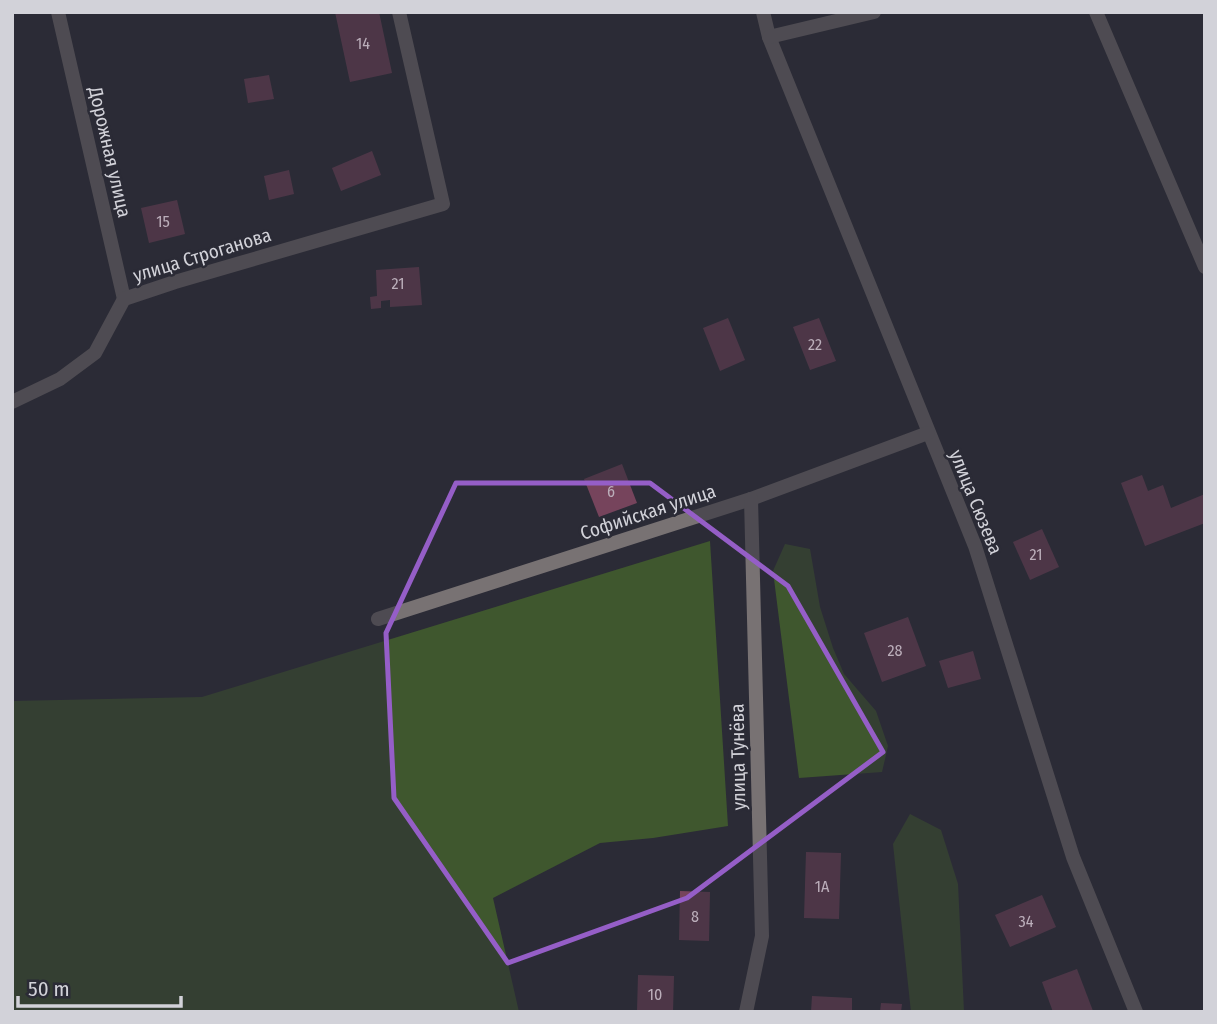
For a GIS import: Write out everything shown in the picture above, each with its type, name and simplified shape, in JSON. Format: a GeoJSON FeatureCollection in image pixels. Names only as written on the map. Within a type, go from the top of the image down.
{"type":"FeatureCollection","features":[{"type":"Feature","properties":{"kind":"street","name":"Дорожная улица"},"geometry":{"type":"LineString","coordinates":[[58,12],[124,299]]}},
{"type":"Feature","properties":{"kind":"street","name":"улица Строганова"},"geometry":{"type":"LineString","coordinates":[[12,402],[60,379],[95,353],[124,299],[443,204],[399,12]]}},
{"type":"Feature","properties":{"kind":"street","name":"улица Сюзева"},"geometry":{"type":"LineString","coordinates":[[763,12],[769,37],[975,546],[1073,857],[1136,1012]]}},
{"type":"Feature","properties":{"kind":"street"},"geometry":{"type":"LineString","coordinates":[[769,37],[874,12]]}},
{"type":"Feature","properties":{"kind":"street"},"geometry":{"type":"LineString","coordinates":[[1096,12],[1205,267]]}},
{"type":"Feature","properties":{"kind":"street","name":"Софийская улица"},"geometry":{"type":"LineString","coordinates":[[378,619],[751,499],[928,433]]}},
{"type":"Feature","properties":{"kind":"street","name":"улица Тунёва"},"geometry":{"type":"LineString","coordinates":[[746,1012],[762,936],[751,499]]}},
{"type":"Feature","properties":{"kind":"highlighted area"},"geometry":{"type":"Polygon","coordinates":[[[456,483],[650,483],[788,586],[883,752],[687,898],[508,963],[394,798],[386,633],[456,483]]]}},
{"type":"Feature","properties":{"kind":"green space"},"geometry":{"type":"Polygon","coordinates":[[[710,541],[728,826],[600,843],[493,898],[519,1012],[12,1012],[12,701],[202,697],[710,541]]]}},
{"type":"Feature","properties":{"kind":"green space"},"geometry":{"type":"Polygon","coordinates":[[[785,544],[810,549],[820,607],[833,648],[844,674],[876,711],[888,746],[882,772],[799,778],[773,571],[785,544]]]}},
{"type":"Feature","properties":{"kind":"green space"},"geometry":{"type":"Polygon","coordinates":[[[910,814],[941,830],[958,884],[964,1012],[911,1012],[893,844],[910,814]]]}},
{"type":"Feature","properties":{"kind":"building"},"geometry":{"type":"Polygon","coordinates":[[[335,12],[379,12],[392,73],[350,82],[335,12]]]}},
{"type":"Feature","properties":{"kind":"building"},"geometry":{"type":"Polygon","coordinates":[[[269,75],[274,99],[248,103],[244,79],[269,75]]]}},
{"type":"Feature","properties":{"kind":"building"},"geometry":{"type":"Polygon","coordinates":[[[372,151],[381,175],[341,191],[332,168],[372,151]]]}},
{"type":"Feature","properties":{"kind":"building"},"geometry":{"type":"Polygon","coordinates":[[[289,170],[294,194],[269,200],[264,176],[289,170]]]}},
{"type":"Feature","properties":{"kind":"building"},"geometry":{"type":"Polygon","coordinates":[[[177,200],[185,234],[149,243],[141,208],[177,200]]]}},
{"type":"Feature","properties":{"kind":"building"},"geometry":{"type":"Polygon","coordinates":[[[419,267],[422,305],[390,307],[390,300],[381,301],[381,308],[371,309],[370,297],[377,296],[376,270],[419,267]]]}},
{"type":"Feature","properties":{"kind":"building"},"geometry":{"type":"Polygon","coordinates":[[[728,318],[745,360],[720,371],[703,328],[728,318]]]}},
{"type":"Feature","properties":{"kind":"building"},"geometry":{"type":"Polygon","coordinates":[[[819,318],[836,361],[810,370],[793,327],[819,318]]]}},
{"type":"Feature","properties":{"kind":"building"},"geometry":{"type":"Polygon","coordinates":[[[622,464],[637,503],[599,517],[584,479],[622,464]]]}},
{"type":"Feature","properties":{"kind":"building"},"geometry":{"type":"Polygon","coordinates":[[[1142,475],[1148,491],[1163,485],[1171,508],[1205,494],[1205,523],[1145,546],[1121,483],[1142,475]]]}},
{"type":"Feature","properties":{"kind":"building"},"geometry":{"type":"Polygon","coordinates":[[[1042,529],[1059,567],[1030,580],[1013,542],[1042,529]]]}},
{"type":"Feature","properties":{"kind":"building"},"geometry":{"type":"Polygon","coordinates":[[[908,617],[926,666],[882,682],[864,633],[908,617]]]}},
{"type":"Feature","properties":{"kind":"building"},"geometry":{"type":"Polygon","coordinates":[[[973,651],[981,679],[948,688],[939,661],[973,651]]]}},
{"type":"Feature","properties":{"kind":"building"},"geometry":{"type":"Polygon","coordinates":[[[806,852],[841,853],[839,919],[804,918],[806,852]]]}},
{"type":"Feature","properties":{"kind":"building"},"geometry":{"type":"Polygon","coordinates":[[[680,891],[710,892],[709,941],[679,940],[680,891]]]}},
{"type":"Feature","properties":{"kind":"building"},"geometry":{"type":"Polygon","coordinates":[[[1042,895],[1056,927],[1010,947],[995,915],[1042,895]]]}},
{"type":"Feature","properties":{"kind":"building"},"geometry":{"type":"Polygon","coordinates":[[[1077,969],[1093,1011],[1053,1012],[1042,982],[1077,969]]]}},
{"type":"Feature","properties":{"kind":"building"},"geometry":{"type":"Polygon","coordinates":[[[638,975],[674,976],[673,1012],[637,1012],[638,975]]]}},
{"type":"Feature","properties":{"kind":"building"},"geometry":{"type":"Polygon","coordinates":[[[812,996],[852,998],[852,1012],[811,1012],[812,996]]]}},
{"type":"Feature","properties":{"kind":"building"},"geometry":{"type":"Polygon","coordinates":[[[881,1003],[902,1004],[901,1012],[880,1012],[881,1003]]]}}]}
